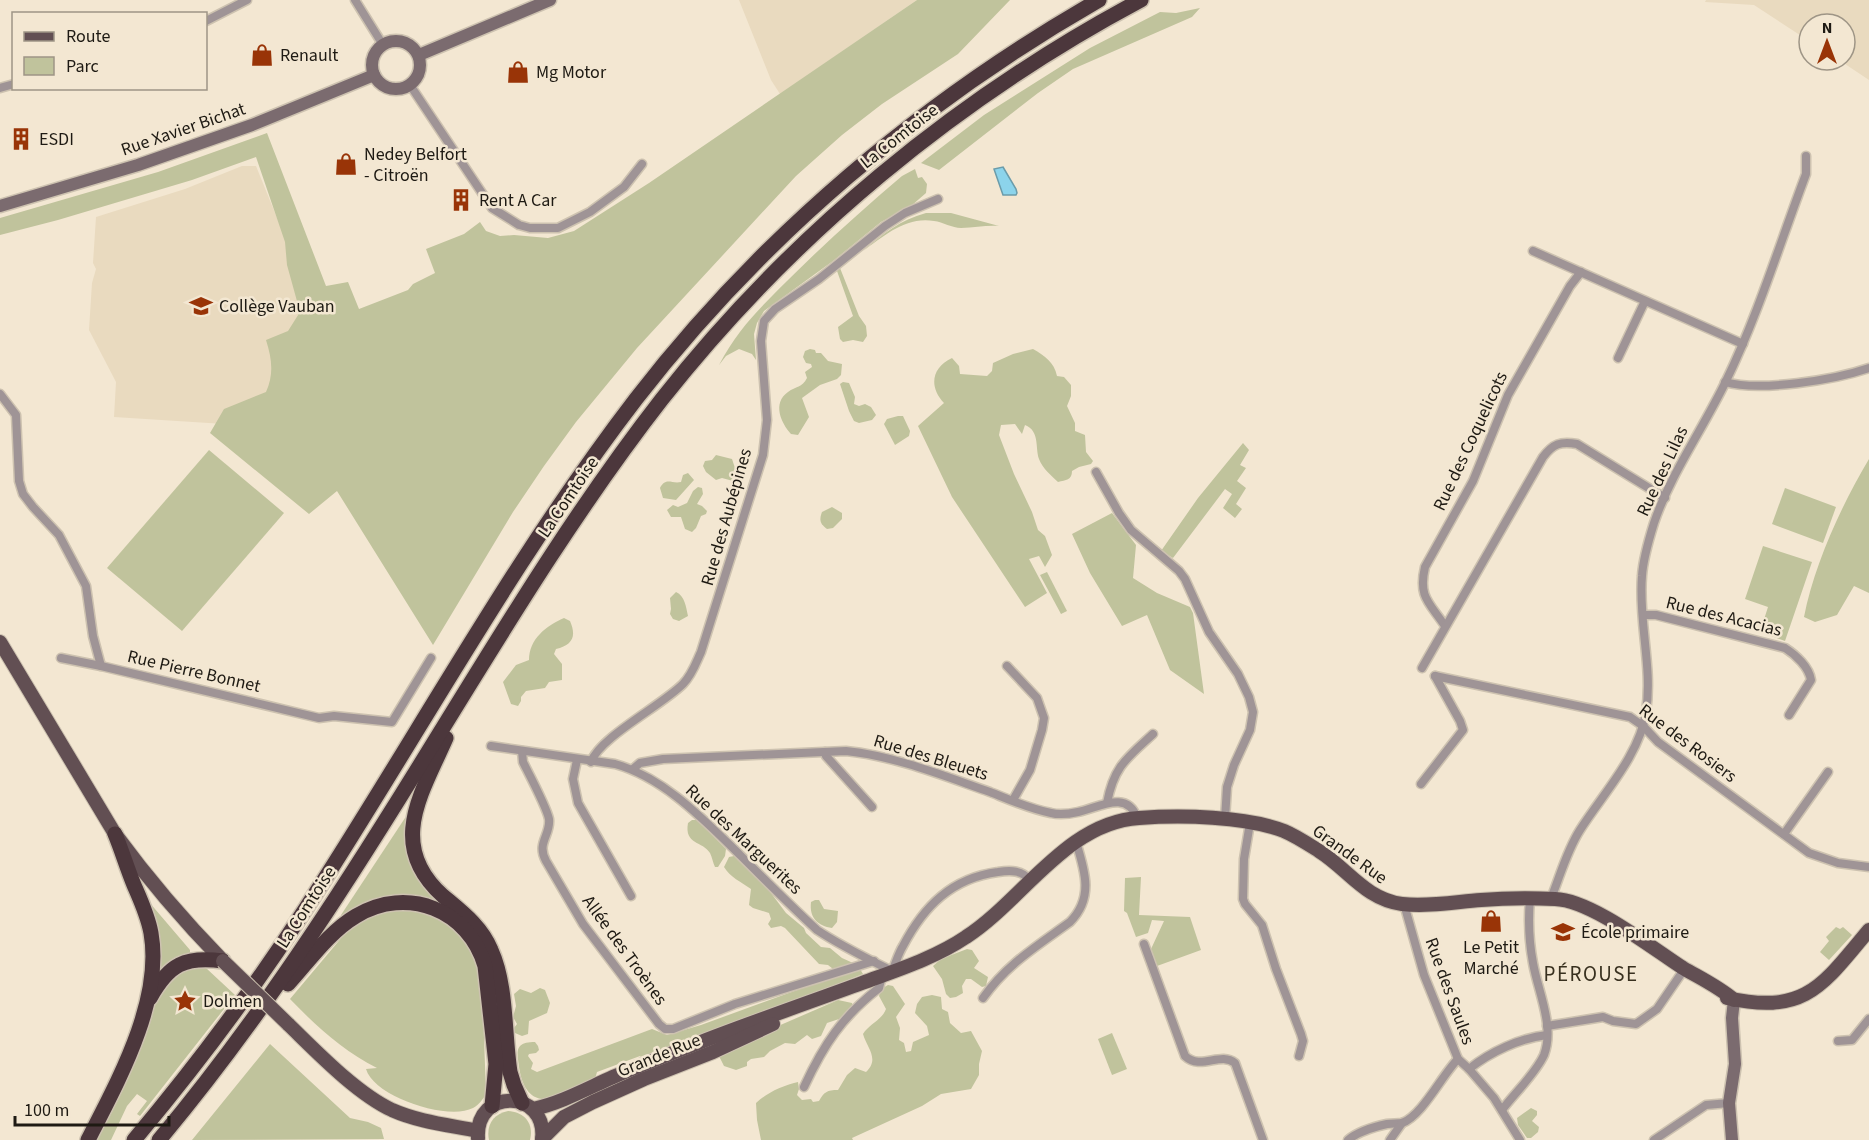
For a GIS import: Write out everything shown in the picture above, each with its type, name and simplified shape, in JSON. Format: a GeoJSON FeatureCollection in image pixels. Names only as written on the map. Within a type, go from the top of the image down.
{"type":"FeatureCollection","features":[{"type":"Feature","properties":{"kind":"highway","name":"La Comtoise"},"geometry":{"type":"LineString","coordinates":[[134,1140],[191,1070],[262,974],[336,861],[486,618],[548,523],[613,429],[675,351],[783,235],[876,153],[954,92],[1099,0]]}},
{"type":"Feature","properties":{"kind":"highway","name":"La Comtoise"},"geometry":{"type":"LineString","coordinates":[[159,1140],[236,1044],[281,981],[568,529],[627,445],[689,366],[768,279],[856,196],[935,132],[1036,62],[1141,0]]}},
{"type":"Feature","properties":{"kind":"highway"},"geometry":{"type":"LineString","coordinates":[[469,685],[418,801],[412,824],[413,846],[421,868],[429,881],[471,919],[482,932],[492,950],[499,975],[510,1072],[514,1085],[527,1106]]}},
{"type":"Feature","properties":{"kind":"highway"},"geometry":{"type":"LineString","coordinates":[[115,834],[150,930],[152,961],[147,1003]]}},
{"type":"Feature","properties":{"kind":"highway"},"geometry":{"type":"LineString","coordinates":[[236,1044],[343,925],[363,912],[379,906],[402,902],[425,904],[446,913],[459,923],[472,938],[483,958],[496,1064],[492,1106]]}},
{"type":"Feature","properties":{"kind":"highway"},"geometry":{"type":"LineString","coordinates":[[88,1140],[132,1046],[147,1003],[163,977],[188,960],[203,958],[223,961]]}},
{"type":"Feature","properties":{"kind":"main road"},"geometry":{"type":"LineString","coordinates":[[419,55],[550,0]]}},
{"type":"Feature","properties":{"kind":"main road"},"geometry":{"type":"LineString","coordinates":[[391,41],[407,43],[419,55],[420,72],[410,85],[394,89],[379,82],[374,75],[372,62],[374,55],[383,45],[391,41]]}},
{"type":"Feature","properties":{"kind":"main road","name":"Rue Xavier Bichat"},"geometry":{"type":"LineString","coordinates":[[0,206],[159,158],[252,125],[374,75]]}},
{"type":"Feature","properties":{"kind":"main road"},"geometry":{"type":"LineString","coordinates":[[0,642],[115,834],[167,900],[223,961],[288,1024],[355,1084],[390,1109],[419,1120],[478,1136],[482,1117],[492,1106]]}},
{"type":"Feature","properties":{"kind":"main road","name":"Grande Rue"},"geometry":{"type":"LineString","coordinates":[[542,1140],[556,1123],[592,1102],[713,1052],[842,990],[938,953],[967,937],[1076,842],[1108,824],[1137,818],[1225,819],[1250,822],[1291,835],[1323,853],[1369,893],[1384,900],[1404,904],[1562,900],[1616,923],[1734,1000],[1769,1005],[1801,998],[1820,984],[1869,930]]}},
{"type":"Feature","properties":{"kind":"main road"},"geometry":{"type":"LineString","coordinates":[[1543,900],[1610,930],[1721,997],[1734,1000],[1732,1018],[1735,1064],[1729,1103],[1732,1140]]}},
{"type":"Feature","properties":{"kind":"main road","name":"Grande Rue"},"geometry":{"type":"LineString","coordinates":[[492,1106],[507,1101],[527,1106],[555,1104],[675,1052],[795,1011]]}},
{"type":"Feature","properties":{"kind":"main road"},"geometry":{"type":"LineString","coordinates":[[527,1106],[542,1126],[542,1140]]}},
{"type":"Feature","properties":{"kind":"street"},"geometry":{"type":"LineString","coordinates":[[207,20],[247,0]]}},
{"type":"Feature","properties":{"kind":"street"},"geometry":{"type":"LineString","coordinates":[[355,0],[383,45]]}},
{"type":"Feature","properties":{"kind":"street"},"geometry":{"type":"LineString","coordinates":[[410,85],[492,208],[519,225],[530,228],[558,228],[591,212],[624,187],[642,164]]}},
{"type":"Feature","properties":{"kind":"street","name":"Rue des Lilas"},"geometry":{"type":"LineString","coordinates":[[1547,1031],[1529,937],[1543,900],[1567,854],[1627,760],[1643,726],[1647,696],[1642,575],[1654,523],[1678,469],[1743,345],[1806,174],[1806,156]]}},
{"type":"Feature","properties":{"kind":"street","name":"Rue des Aubépines"},"geometry":{"type":"LineString","coordinates":[[591,762],[598,748],[684,682],[693,670],[710,628],[763,455],[767,420],[762,326],[768,316],[836,266],[885,226],[905,213],[938,199]]}},
{"type":"Feature","properties":{"kind":"street"},"geometry":{"type":"LineString","coordinates":[[1533,251],[1743,345]]}},
{"type":"Feature","properties":{"kind":"street","name":"Rue des Coquelicots"},"geometry":{"type":"LineString","coordinates":[[1445,626],[1422,595],[1425,567],[1473,481],[1508,395],[1570,286],[1581,272]]}},
{"type":"Feature","properties":{"kind":"street"},"geometry":{"type":"LineString","coordinates":[[1618,358],[1645,301]]}},
{"type":"Feature","properties":{"kind":"street"},"geometry":{"type":"LineString","coordinates":[[1725,382],[1739,386],[1817,381],[1869,368]]}},
{"type":"Feature","properties":{"kind":"street"},"geometry":{"type":"LineString","coordinates":[[0,394],[16,415],[19,481],[23,494],[59,535],[86,586],[93,636],[101,666]]}},
{"type":"Feature","properties":{"kind":"street"},"geometry":{"type":"LineString","coordinates":[[1422,668],[1543,457],[1553,445],[1565,442],[1577,444],[1665,498]]}},
{"type":"Feature","properties":{"kind":"street"},"geometry":{"type":"LineString","coordinates":[[1096,472],[1131,530],[1179,571],[1185,579],[1209,632],[1235,669],[1249,697],[1253,712],[1252,725],[1227,787],[1225,819]]}},
{"type":"Feature","properties":{"kind":"street","name":"Rue des Acacias"},"geometry":{"type":"LineString","coordinates":[[1644,615],[1667,617],[1785,648],[1794,654],[1809,673],[1811,680],[1789,715]]}},
{"type":"Feature","properties":{"kind":"street","name":"Rue Pierre Bonnet"},"geometry":{"type":"LineString","coordinates":[[61,658],[320,718],[334,716],[392,722],[431,658]]}},
{"type":"Feature","properties":{"kind":"street"},"geometry":{"type":"LineString","coordinates":[[1007,666],[1037,698],[1044,718],[1030,770],[1013,800]]}},
{"type":"Feature","properties":{"kind":"street","name":"Rue des Rosiers"},"geometry":{"type":"LineString","coordinates":[[1421,784],[1463,730],[1435,676],[1545,701],[1630,717],[1643,726],[1658,742],[1809,853],[1838,863],[1869,867]]}},
{"type":"Feature","properties":{"kind":"street"},"geometry":{"type":"LineString","coordinates":[[1137,818],[1135,811],[1127,803],[1107,803],[1114,775],[1129,756],[1153,734]]}},
{"type":"Feature","properties":{"kind":"street","name":"Rue des Marguerites"},"geometry":{"type":"LineString","coordinates":[[491,747],[615,764],[633,770],[656,783],[691,809],[817,930],[839,945],[874,961],[887,974]]}},
{"type":"Feature","properties":{"kind":"street","name":"Rue des Bleuets"},"geometry":{"type":"LineString","coordinates":[[633,770],[640,763],[663,759],[846,751],[872,755],[949,778],[1053,814],[1079,812],[1107,803]]}},
{"type":"Feature","properties":{"kind":"street","name":"Allée des Troènes"},"geometry":{"type":"LineString","coordinates":[[522,752],[523,762],[549,818],[542,845],[542,855],[591,936],[658,1024],[665,1029],[684,1026],[735,1004],[874,961]]}},
{"type":"Feature","properties":{"kind":"street"},"geometry":{"type":"LineString","coordinates":[[825,752],[826,756],[872,807]]}},
{"type":"Feature","properties":{"kind":"street"},"geometry":{"type":"LineString","coordinates":[[577,760],[573,778],[578,803],[631,896]]}},
{"type":"Feature","properties":{"kind":"street"},"geometry":{"type":"LineString","coordinates":[[1784,834],[1828,772]]}},
{"type":"Feature","properties":{"kind":"street"},"geometry":{"type":"LineString","coordinates":[[1250,822],[1244,859],[1245,904],[1262,925],[1301,1034],[1303,1041],[1299,1056]]}},
{"type":"Feature","properties":{"kind":"street"},"geometry":{"type":"LineString","coordinates":[[983,998],[1013,964],[1078,914],[1085,901],[1085,876],[1076,842]]}},
{"type":"Feature","properties":{"kind":"street"},"geometry":{"type":"LineString","coordinates":[[804,1087],[828,1041],[855,1006],[879,988],[904,943],[923,916],[944,893],[979,875],[1008,871],[1022,872],[1031,881]]}},
{"type":"Feature","properties":{"kind":"street","name":"Rue des Saules"},"geometry":{"type":"LineString","coordinates":[[1404,904],[1434,1002],[1458,1059],[1502,1110],[1520,1140]]}},
{"type":"Feature","properties":{"kind":"street"},"geometry":{"type":"LineString","coordinates":[[1144,944],[1185,1056],[1193,1062],[1209,1062],[1224,1058],[1235,1063],[1263,1140]]}},
{"type":"Feature","properties":{"kind":"street"},"geometry":{"type":"LineString","coordinates":[[1469,1069],[1497,1051],[1574,1023],[1598,1017],[1636,1024],[1650,1015],[1665,999],[1682,974]]}},
{"type":"Feature","properties":{"kind":"street"},"geometry":{"type":"LineString","coordinates":[[1838,1041],[1852,1040],[1869,1019]]}},
{"type":"Feature","properties":{"kind":"street"},"geometry":{"type":"LineString","coordinates":[[1502,1110],[1542,1059],[1547,1031]]}},
{"type":"Feature","properties":{"kind":"street"},"geometry":{"type":"LineString","coordinates":[[1390,1140],[1402,1123],[1429,1098],[1458,1059]]}},
{"type":"Feature","properties":{"kind":"street"},"geometry":{"type":"LineString","coordinates":[[1654,1140],[1706,1105],[1729,1103]]}},
{"type":"Feature","properties":{"kind":"street"},"geometry":{"type":"LineString","coordinates":[[1348,1140],[1365,1130],[1402,1123]]}},
{"type":"Feature","properties":{"kind":"shaded area"},"geometry":{"type":"Polygon","coordinates":[[[739,0],[917,0],[780,94],[771,80],[739,0]]]}},
{"type":"Feature","properties":{"kind":"shaded area"},"geometry":{"type":"Polygon","coordinates":[[[1706,0],[1869,0],[1869,80],[1857,72],[1857,12],[1797,12],[1797,33],[1754,5],[1705,2],[1706,0]]]}},
{"type":"Feature","properties":{"kind":"shaded area","name":"Collège Vauban"},"geometry":{"type":"Polygon","coordinates":[[[242,166],[256,166],[288,245],[354,432],[114,417],[116,382],[89,330],[92,283],[96,269],[93,263],[96,217],[185,189],[242,166]]]}},
{"type":"Feature","properties":{"kind":"green space"},"geometry":{"type":"Polygon","coordinates":[[[917,0],[1010,0],[958,54],[882,104],[842,135],[796,176],[637,348],[576,422],[544,466],[513,512],[433,645],[337,491],[309,514],[210,433],[224,409],[266,392],[271,366],[266,340],[288,331],[300,312],[287,265],[285,242],[256,157],[192,180],[0,235],[0,218],[158,172],[267,133],[326,286],[348,282],[359,309],[408,290],[413,284],[435,273],[426,249],[464,234],[480,222],[486,231],[500,236],[548,238],[574,231],[649,183],[917,0]]]}},
{"type":"Feature","properties":{"kind":"green space"},"geometry":{"type":"Polygon","coordinates":[[[1200,8],[1192,17],[1073,69],[1038,93],[939,170],[921,163],[984,115],[1090,48],[1160,12],[1176,13],[1200,8]]]}},
{"type":"Feature","properties":{"kind":"green space"},"geometry":{"type":"Polygon","coordinates":[[[915,169],[918,178],[922,177],[927,184],[926,193],[911,206],[881,222],[833,261],[764,311],[754,334],[756,360],[752,354],[739,349],[726,356],[719,365],[741,330],[776,292],[857,215],[902,176],[915,169]]]}},
{"type":"Feature","properties":{"kind":"green space"},"geometry":{"type":"Polygon","coordinates":[[[926,213],[951,213],[999,226],[961,228],[934,221],[914,221],[896,228],[863,251],[885,233],[926,213]]]}},
{"type":"Feature","properties":{"kind":"green space"},"geometry":{"type":"Polygon","coordinates":[[[840,268],[859,316],[866,326],[867,336],[863,342],[853,340],[843,342],[840,339],[838,327],[853,316],[837,271],[840,268]]]}},
{"type":"Feature","properties":{"kind":"green space"},"geometry":{"type":"Polygon","coordinates":[[[810,349],[821,353],[828,361],[842,364],[841,375],[837,379],[820,385],[802,398],[809,417],[798,435],[791,434],[781,419],[780,402],[788,392],[801,385],[807,378],[805,372],[812,367],[803,357],[805,351],[810,349]]]}},
{"type":"Feature","properties":{"kind":"green space"},"geometry":{"type":"Polygon","coordinates":[[[1033,349],[1048,360],[1057,376],[1064,377],[1071,385],[1071,396],[1067,406],[1075,423],[1075,431],[1085,435],[1086,452],[1093,461],[1091,464],[1072,471],[1068,479],[1058,482],[1040,462],[1035,435],[1030,428],[1025,425],[1022,434],[1015,424],[1001,425],[999,435],[1014,474],[1038,530],[1045,536],[1052,555],[1045,567],[1039,556],[1029,559],[1047,593],[1025,607],[952,497],[918,426],[944,403],[934,384],[936,372],[945,362],[952,358],[959,366],[960,374],[987,376],[992,371],[993,363],[1013,354],[1033,349]]]}},
{"type":"Feature","properties":{"kind":"green space"},"geometry":{"type":"Polygon","coordinates":[[[849,383],[855,397],[854,404],[859,406],[865,404],[871,407],[876,415],[872,420],[859,423],[854,421],[840,384],[849,383]]]}},
{"type":"Feature","properties":{"kind":"green space"},"geometry":{"type":"Polygon","coordinates":[[[903,416],[910,431],[909,436],[895,445],[884,424],[887,419],[903,416]]]}},
{"type":"Feature","properties":{"kind":"green space"},"geometry":{"type":"Polygon","coordinates":[[[1243,443],[1249,450],[1240,465],[1246,468],[1237,481],[1246,488],[1236,504],[1242,509],[1235,518],[1223,508],[1232,494],[1225,489],[1173,558],[1161,551],[1198,498],[1243,443]]]}},
{"type":"Feature","properties":{"kind":"green space"},"geometry":{"type":"Polygon","coordinates":[[[209,450],[284,513],[182,631],[107,568],[209,450]]]}},
{"type":"Feature","properties":{"kind":"green space"},"geometry":{"type":"Polygon","coordinates":[[[716,455],[732,459],[737,474],[733,481],[722,478],[716,480],[706,472],[703,466],[705,461],[712,460],[716,455]]]}},
{"type":"Feature","properties":{"kind":"green space"},"geometry":{"type":"Polygon","coordinates":[[[1869,459],[1869,593],[1854,586],[1837,615],[1815,622],[1804,617],[1815,577],[1839,515],[1869,459]]]}},
{"type":"Feature","properties":{"kind":"green space"},"geometry":{"type":"Polygon","coordinates":[[[688,473],[694,480],[676,500],[663,498],[660,488],[664,483],[681,482],[683,475],[688,473]]]}},
{"type":"Feature","properties":{"kind":"green space"},"geometry":{"type":"Polygon","coordinates":[[[698,487],[702,488],[703,494],[697,504],[707,511],[701,516],[692,532],[685,529],[681,517],[671,517],[667,510],[673,505],[678,507],[687,503],[693,491],[698,487]]]}},
{"type":"Feature","properties":{"kind":"green space"},"geometry":{"type":"Polygon","coordinates":[[[1785,488],[1836,507],[1823,543],[1772,524],[1785,488]]]}},
{"type":"Feature","properties":{"kind":"green space"},"geometry":{"type":"Polygon","coordinates":[[[832,507],[842,513],[842,519],[833,528],[827,529],[821,522],[821,515],[822,512],[832,507]]]}},
{"type":"Feature","properties":{"kind":"green space"},"geometry":{"type":"Polygon","coordinates":[[[1112,513],[1136,545],[1133,578],[1157,593],[1190,607],[1193,613],[1204,694],[1170,670],[1147,615],[1122,626],[1090,573],[1072,534],[1112,513]]]}},
{"type":"Feature","properties":{"kind":"green space"},"geometry":{"type":"Polygon","coordinates":[[[1763,546],[1812,562],[1785,641],[1760,632],[1768,607],[1745,599],[1763,546]]]}},
{"type":"Feature","properties":{"kind":"green space"},"geometry":{"type":"Polygon","coordinates":[[[1047,572],[1067,611],[1061,614],[1040,575],[1047,572]]]}},
{"type":"Feature","properties":{"kind":"green space"},"geometry":{"type":"Polygon","coordinates":[[[676,592],[683,599],[688,616],[679,621],[673,619],[670,614],[670,598],[676,592]]]}},
{"type":"Feature","properties":{"kind":"green space"},"geometry":{"type":"Polygon","coordinates":[[[564,618],[570,621],[573,636],[569,643],[556,649],[554,654],[562,664],[562,680],[549,682],[545,688],[526,691],[518,706],[511,704],[503,682],[516,665],[529,660],[532,646],[540,634],[564,618]]]}},
{"type":"Feature","properties":{"kind":"green space"},"geometry":{"type":"Polygon","coordinates":[[[405,818],[408,818],[441,903],[342,918],[341,915],[405,818]]]}},
{"type":"Feature","properties":{"kind":"green space"},"geometry":{"type":"Polygon","coordinates":[[[697,820],[726,849],[725,856],[718,867],[715,867],[707,849],[691,839],[688,823],[697,820]]]}},
{"type":"Feature","properties":{"kind":"green space"},"geometry":{"type":"Polygon","coordinates":[[[734,856],[768,889],[786,913],[821,947],[830,948],[842,958],[853,963],[833,969],[828,965],[819,964],[785,928],[781,926],[771,928],[768,924],[771,919],[769,913],[749,905],[751,889],[726,871],[724,867],[729,857],[734,856]]]}},
{"type":"Feature","properties":{"kind":"green space"},"geometry":{"type":"Polygon","coordinates":[[[1141,877],[1139,915],[1190,917],[1201,950],[1157,966],[1151,949],[1164,921],[1152,920],[1148,933],[1136,937],[1127,913],[1124,911],[1125,878],[1141,877]]]}},
{"type":"Feature","properties":{"kind":"green space"},"geometry":{"type":"Polygon","coordinates":[[[819,900],[824,909],[838,911],[837,922],[832,928],[819,923],[813,917],[811,902],[819,900]]]}},
{"type":"Feature","properties":{"kind":"green space"},"geometry":{"type":"Polygon","coordinates":[[[149,902],[190,950],[190,953],[169,962],[159,973],[149,902]]]}},
{"type":"Feature","properties":{"kind":"green space"},"geometry":{"type":"Polygon","coordinates":[[[389,909],[427,910],[455,926],[473,951],[482,980],[486,1094],[473,1108],[462,1111],[430,1109],[413,1104],[383,1089],[372,1079],[366,1069],[377,1068],[330,1037],[290,999],[353,924],[389,909]]]}},
{"type":"Feature","properties":{"kind":"green space"},"geometry":{"type":"Polygon","coordinates":[[[1836,927],[1840,929],[1843,927],[1852,935],[1829,960],[1820,952],[1829,941],[1826,937],[1836,927]]]}},
{"type":"Feature","properties":{"kind":"green space"},"geometry":{"type":"Polygon","coordinates":[[[967,949],[972,950],[979,961],[974,968],[988,977],[986,986],[982,987],[971,979],[966,979],[962,986],[963,993],[950,998],[946,994],[942,979],[933,966],[941,959],[967,949]]]}},
{"type":"Feature","properties":{"kind":"green space"},"geometry":{"type":"Polygon","coordinates":[[[199,966],[206,968],[235,995],[140,1116],[137,1114],[147,1101],[137,1094],[127,1106],[111,1140],[93,1140],[146,1031],[158,997],[177,971],[199,966]]]}},
{"type":"Feature","properties":{"kind":"green space"},"geometry":{"type":"Polygon","coordinates":[[[860,969],[863,974],[644,1060],[640,1056],[597,1072],[595,1079],[591,1082],[554,1098],[536,1098],[525,1087],[521,1077],[518,1049],[528,1042],[535,1042],[538,1046],[539,1050],[536,1053],[528,1056],[533,1063],[531,1069],[537,1072],[652,1029],[667,1035],[860,969]]]}},
{"type":"Feature","properties":{"kind":"green space"},"geometry":{"type":"Polygon","coordinates":[[[888,985],[893,986],[905,1004],[896,1017],[900,1028],[899,1040],[904,1043],[906,1052],[911,1051],[913,1042],[929,1035],[927,1026],[915,1013],[922,997],[932,995],[941,997],[942,1009],[948,1012],[950,1023],[961,1033],[971,1031],[982,1051],[979,1075],[971,1089],[941,1094],[922,1106],[852,1138],[853,1140],[761,1140],[756,1103],[765,1096],[798,1082],[797,1095],[802,1100],[819,1101],[826,1092],[838,1090],[847,1075],[855,1068],[866,1072],[872,1063],[872,1058],[863,1034],[884,1013],[886,1009],[879,996],[881,989],[888,985]]]}},
{"type":"Feature","properties":{"kind":"green space"},"geometry":{"type":"Polygon","coordinates":[[[540,988],[545,990],[550,1003],[547,1013],[529,1021],[528,1034],[522,1036],[515,1033],[514,1028],[517,1024],[513,1017],[516,1006],[514,994],[520,989],[531,993],[540,988]]]}},
{"type":"Feature","properties":{"kind":"green space"},"geometry":{"type":"Polygon","coordinates":[[[838,1000],[852,1003],[853,1006],[842,1018],[827,1023],[821,1036],[812,1039],[807,1035],[795,1044],[785,1043],[764,1057],[751,1059],[747,1062],[747,1066],[736,1070],[724,1066],[719,1056],[730,1047],[838,1000]]]}},
{"type":"Feature","properties":{"kind":"green space"},"geometry":{"type":"Polygon","coordinates":[[[1112,1033],[1127,1069],[1112,1075],[1098,1039],[1112,1033]]]}},
{"type":"Feature","properties":{"kind":"green space"},"geometry":{"type":"Polygon","coordinates":[[[270,1044],[350,1118],[381,1128],[384,1139],[192,1140],[270,1044]]]}},
{"type":"Feature","properties":{"kind":"green space"},"geometry":{"type":"Polygon","coordinates":[[[1531,1108],[1537,1111],[1532,1121],[1539,1127],[1538,1132],[1531,1138],[1527,1138],[1518,1125],[1517,1118],[1531,1108]]]}},
{"type":"Feature","properties":{"kind":"green space"},"geometry":{"type":"Polygon","coordinates":[[[508,1111],[519,1114],[527,1120],[531,1129],[530,1140],[489,1140],[492,1121],[498,1115],[508,1111]]]}},
{"type":"Feature","properties":{"kind":"water"},"geometry":{"type":"Polygon","coordinates":[[[1003,167],[1016,189],[1016,195],[1003,195],[994,169],[1003,167]]]}},
{"type":"Feature","properties":{"kind":"place","name":"Renault"},"geometry":{"type":"Point","coordinates":[262,55]}},
{"type":"Feature","properties":{"kind":"place","name":"Mg Motor"},"geometry":{"type":"Point","coordinates":[518,72]}},
{"type":"Feature","properties":{"kind":"place","name":"ESDI"},"geometry":{"type":"Point","coordinates":[21,139]}},
{"type":"Feature","properties":{"kind":"place","name":"Nedey Belfort - Citroën"},"geometry":{"type":"Point","coordinates":[346,164]}},
{"type":"Feature","properties":{"kind":"place","name":"Rent A Car"},"geometry":{"type":"Point","coordinates":[461,200]}},
{"type":"Feature","properties":{"kind":"place","name":"Collège Vauban"},"geometry":{"type":"Point","coordinates":[201,306]}},
{"type":"Feature","properties":{"kind":"place","name":"Le Petit Marché"},"geometry":{"type":"Point","coordinates":[1491,921]}},
{"type":"Feature","properties":{"kind":"place","name":"École primaire"},"geometry":{"type":"Point","coordinates":[1563,932]}},
{"type":"Feature","properties":{"kind":"place","name":"Dolmen"},"geometry":{"type":"Point","coordinates":[185,1001]}},
{"type":"Feature","properties":{"kind":"district","name":"PÉROUSE"},"geometry":{"type":"Point","coordinates":[1591,974]}}]}
